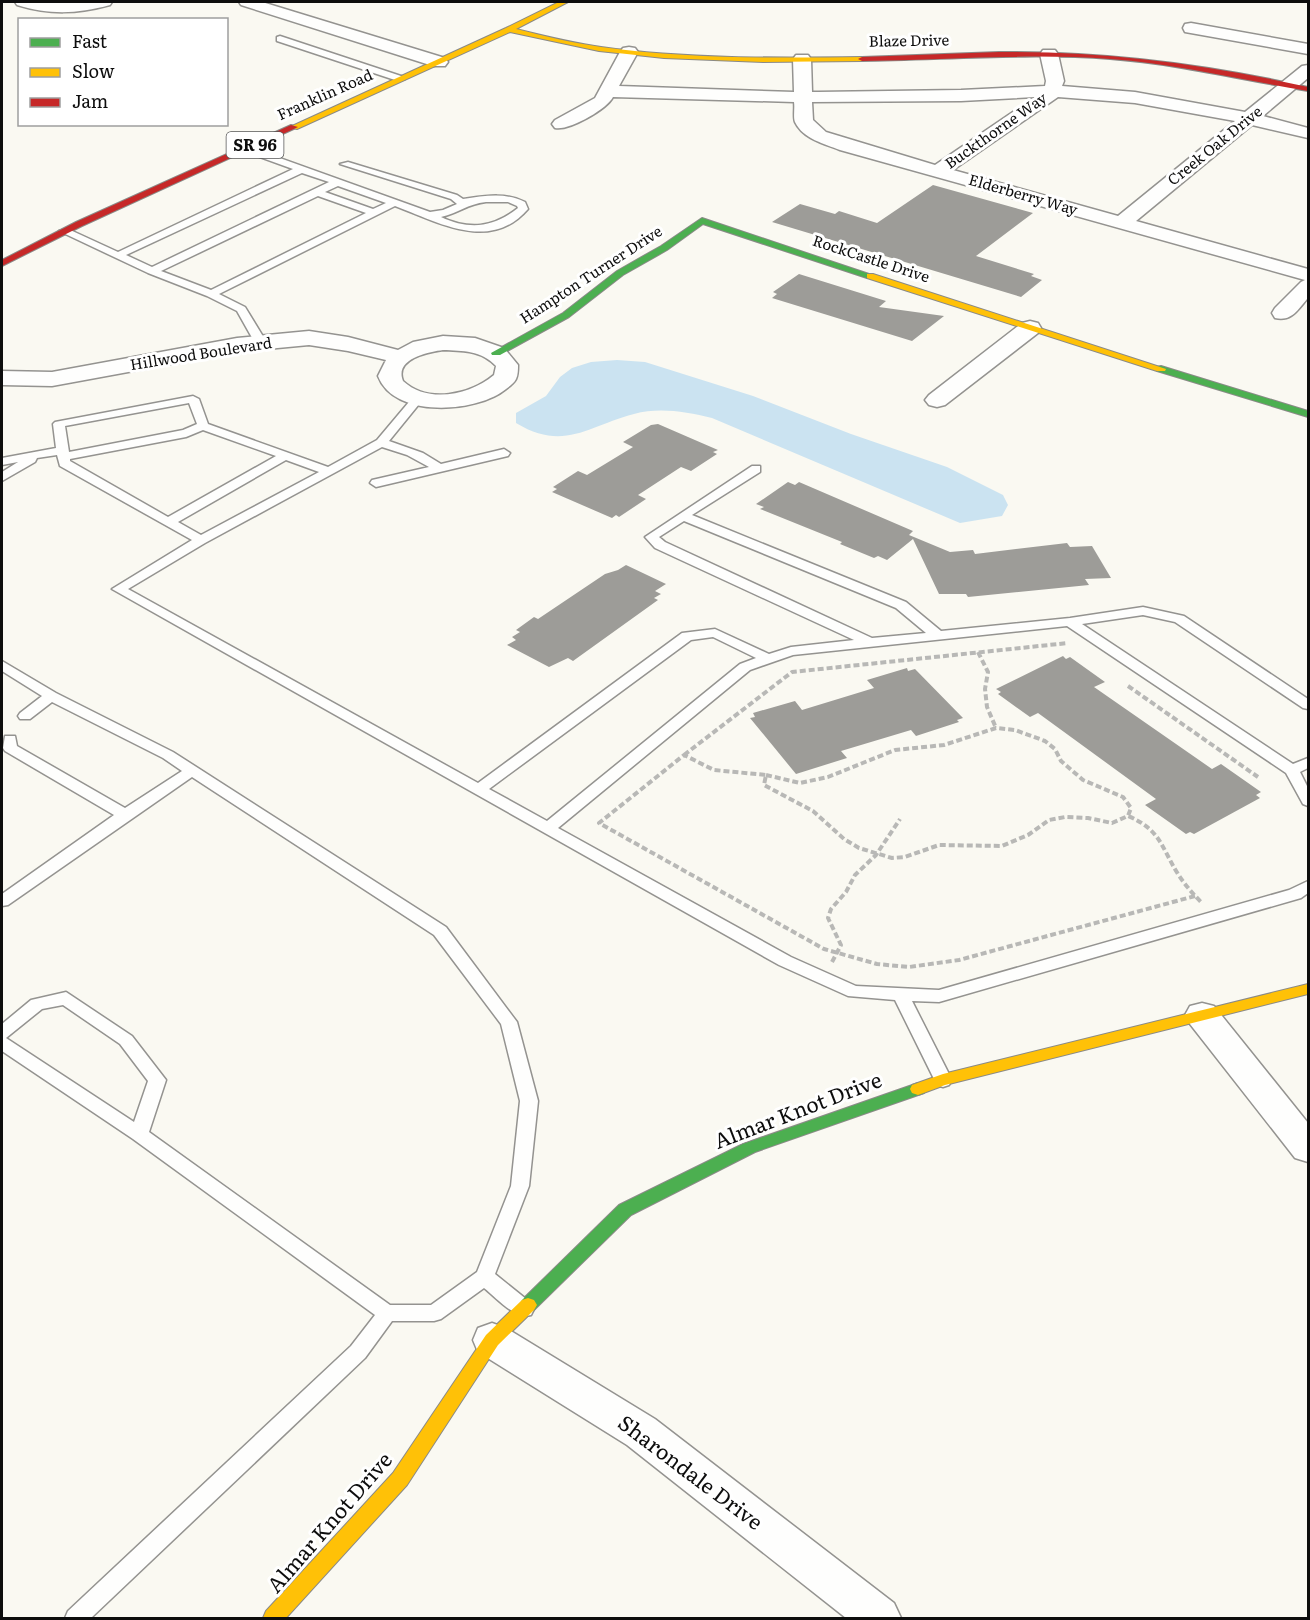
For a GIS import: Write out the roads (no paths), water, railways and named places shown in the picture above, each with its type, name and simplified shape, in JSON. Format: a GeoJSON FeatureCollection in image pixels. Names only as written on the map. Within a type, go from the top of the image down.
{"type":"FeatureCollection","features":[{"type":"Feature","properties":{"kind":"street"},"geometry":{"type":"LineString","coordinates":[[23,2],[51,9],[68,9],[104,2]]}},
{"type":"Feature","properties":{"kind":"street"},"geometry":{"type":"LineString","coordinates":[[247,2],[439,62]]}},
{"type":"Feature","properties":{"kind":"street","name":"Franklin Road"},"geometry":{"type":"LineString","coordinates":[[2,263],[64,231],[509,30],[564,2]]}},
{"type":"Feature","properties":{"kind":"street"},"geometry":{"type":"LineString","coordinates":[[1191,28],[1308,49]]}},
{"type":"Feature","properties":{"kind":"street","name":"Blaze Drive"},"geometry":{"type":"LineString","coordinates":[[509,30],[564,42],[629,52],[802,59],[1049,54],[1162,61],[1229,71],[1299,87]]}},
{"type":"Feature","properties":{"kind":"street"},"geometry":{"type":"LineString","coordinates":[[561,124],[602,101],[629,52]]}},
{"type":"Feature","properties":{"kind":"street","name":"Buckthorne Way"},"geometry":{"type":"LineString","coordinates":[[938,171],[1051,92],[1056,81],[1049,54]]}},
{"type":"Feature","properties":{"kind":"street","name":"Elderberry Way"},"geometry":{"type":"LineString","coordinates":[[802,59],[804,121],[819,136],[1308,275]]}},
{"type":"Feature","properties":{"kind":"street","name":"Creek Oak Drive"},"geometry":{"type":"LineString","coordinates":[[1121,223],[1249,118],[1299,87],[1308,70]]}},
{"type":"Feature","properties":{"kind":"street"},"geometry":{"type":"LineString","coordinates":[[608,91],[667,95],[803,96],[946,96],[1073,91],[1147,98],[1249,118],[1308,133]]}},
{"type":"Feature","properties":{"kind":"street","name":"RockCastle Drive"},"geometry":{"type":"LineString","coordinates":[[702,221],[1308,414]]}},
{"type":"Feature","properties":{"kind":"street","name":"Hampton Turner Drive"},"geometry":{"type":"LineString","coordinates":[[496,353],[566,315],[620,273],[664,248],[702,221]]}},
{"type":"Feature","properties":{"kind":"street"},"geometry":{"type":"LineString","coordinates":[[1283,313],[1308,286]]}},
{"type":"Feature","properties":{"kind":"street"},"geometry":{"type":"LineString","coordinates":[[937,400],[1030,327]]}},
{"type":"Feature","properties":{"kind":"street","name":"Hillwood Boulevard"},"geometry":{"type":"LineString","coordinates":[[2,378],[52,379],[237,345],[309,338],[348,344],[400,357]]}},
{"type":"Feature","properties":{"kind":"street"},"geometry":{"type":"LineString","coordinates":[[443,343],[475,345],[496,353],[507,365],[505,378],[488,392],[460,400],[441,401],[418,398],[396,389],[388,374],[390,366],[400,357],[421,347],[443,343]]}},
{"type":"Feature","properties":{"kind":"street","name":"Almar Knot Drive"},"geometry":{"type":"LineString","coordinates":[[273,1618],[400,1479],[492,1340],[625,1210],[749,1148],[943,1080],[1308,989]]}},
{"type":"Feature","properties":{"kind":"street"},"geometry":{"type":"LineString","coordinates":[[1202,1016],[1308,1148]]}},
{"type":"Feature","properties":{"kind":"street","name":"Sharondale Drive"},"geometry":{"type":"LineString","coordinates":[[492,1340],[641,1432],[879,1618]]}},
{"type":"Feature","properties":{"kind":"lane"},"geometry":{"type":"LineString","coordinates":[[280,39],[400,79]]}},
{"type":"Feature","properties":{"kind":"lane"},"geometry":{"type":"LineString","coordinates":[[246,148],[429,215],[457,229],[476,230],[497,225],[523,208],[522,204],[510,200],[488,198],[463,202],[454,197],[345,164]]}},
{"type":"Feature","properties":{"kind":"lane"},"geometry":{"type":"LineString","coordinates":[[119,255],[302,169]]}},
{"type":"Feature","properties":{"kind":"lane"},"geometry":{"type":"LineString","coordinates":[[152,271],[338,182]]}},
{"type":"Feature","properties":{"kind":"lane"},"geometry":{"type":"LineString","coordinates":[[317,192],[374,213]]}},
{"type":"Feature","properties":{"kind":"lane"},"geometry":{"type":"LineString","coordinates":[[429,215],[441,215],[455,210],[464,204],[463,202]]}},
{"type":"Feature","properties":{"kind":"lane"},"geometry":{"type":"LineString","coordinates":[[211,294],[394,203]]}},
{"type":"Feature","properties":{"kind":"lane"},"geometry":{"type":"LineString","coordinates":[[64,231],[241,309],[261,343]]}},
{"type":"Feature","properties":{"kind":"lane"},"geometry":{"type":"LineString","coordinates":[[418,398],[381,443],[201,540],[119,589],[785,961],[854,992],[939,996],[1295,894],[1308,886]]}},
{"type":"Feature","properties":{"kind":"lane"},"geometry":{"type":"LineString","coordinates":[[201,540],[64,463],[59,424],[193,399],[203,426]]}},
{"type":"Feature","properties":{"kind":"lane"},"geometry":{"type":"LineString","coordinates":[[2,461],[38,454],[63,454],[186,433],[203,426],[329,471]]}},
{"type":"Feature","properties":{"kind":"lane"},"geometry":{"type":"LineString","coordinates":[[381,443],[426,458],[438,468]]}},
{"type":"Feature","properties":{"kind":"lane"},"geometry":{"type":"LineString","coordinates":[[376,483],[504,453]]}},
{"type":"Feature","properties":{"kind":"lane"},"geometry":{"type":"LineString","coordinates":[[2,477],[38,454]]}},
{"type":"Feature","properties":{"kind":"lane"},"geometry":{"type":"LineString","coordinates":[[168,522],[286,455]]}},
{"type":"Feature","properties":{"kind":"lane"},"geometry":{"type":"LineString","coordinates":[[756,469],[651,537],[660,545],[872,643]]}},
{"type":"Feature","properties":{"kind":"lane"},"geometry":{"type":"LineString","coordinates":[[682,516],[901,605],[938,636]]}},
{"type":"Feature","properties":{"kind":"lane"},"geometry":{"type":"LineString","coordinates":[[548,828],[745,667],[791,651],[1070,622],[1143,611],[1179,619],[1308,705]]}},
{"type":"Feature","properties":{"kind":"lane"},"geometry":{"type":"LineString","coordinates":[[1070,622],[1292,770],[1308,801]]}},
{"type":"Feature","properties":{"kind":"lane"},"geometry":{"type":"LineString","coordinates":[[480,789],[687,636],[715,633],[768,659]]}},
{"type":"Feature","properties":{"kind":"lane"},"geometry":{"type":"LineString","coordinates":[[2,665],[51,696],[168,755],[440,931],[509,1022],[529,1101],[520,1186],[485,1277],[434,1313],[387,1313],[138,1134],[2,1043]]}},
{"type":"Feature","properties":{"kind":"lane"},"geometry":{"type":"LineString","coordinates":[[25,716],[51,696]]}},
{"type":"Feature","properties":{"kind":"lane"},"geometry":{"type":"LineString","coordinates":[[10,739],[10,748],[125,815]]}},
{"type":"Feature","properties":{"kind":"lane"},"geometry":{"type":"LineString","coordinates":[[1292,770],[1308,763]]}},
{"type":"Feature","properties":{"kind":"lane"},"geometry":{"type":"LineString","coordinates":[[2,901],[192,771]]}},
{"type":"Feature","properties":{"kind":"lane"},"geometry":{"type":"LineString","coordinates":[[900,994],[943,1080]]}},
{"type":"Feature","properties":{"kind":"lane"},"geometry":{"type":"LineString","coordinates":[[2,1033],[37,1004],[66,998],[126,1040],[157,1080],[138,1134]]}},
{"type":"Feature","properties":{"kind":"lane"},"geometry":{"type":"LineString","coordinates":[[485,1277],[524,1309]]}},
{"type":"Feature","properties":{"kind":"lane"},"geometry":{"type":"LineString","coordinates":[[76,1618],[358,1352],[387,1313]]}},
{"type":"Feature","properties":{"kind":"water"},"geometry":{"type":"Polygon","coordinates":[[[617,360],[645,362],[753,396],[851,434],[947,467],[1003,495],[1008,505],[1002,516],[960,523],[712,418],[692,414],[673,411],[644,412],[576,434],[562,436],[548,436],[516,423],[516,413],[546,396],[560,377],[572,368],[591,362],[617,360]]]}}]}
